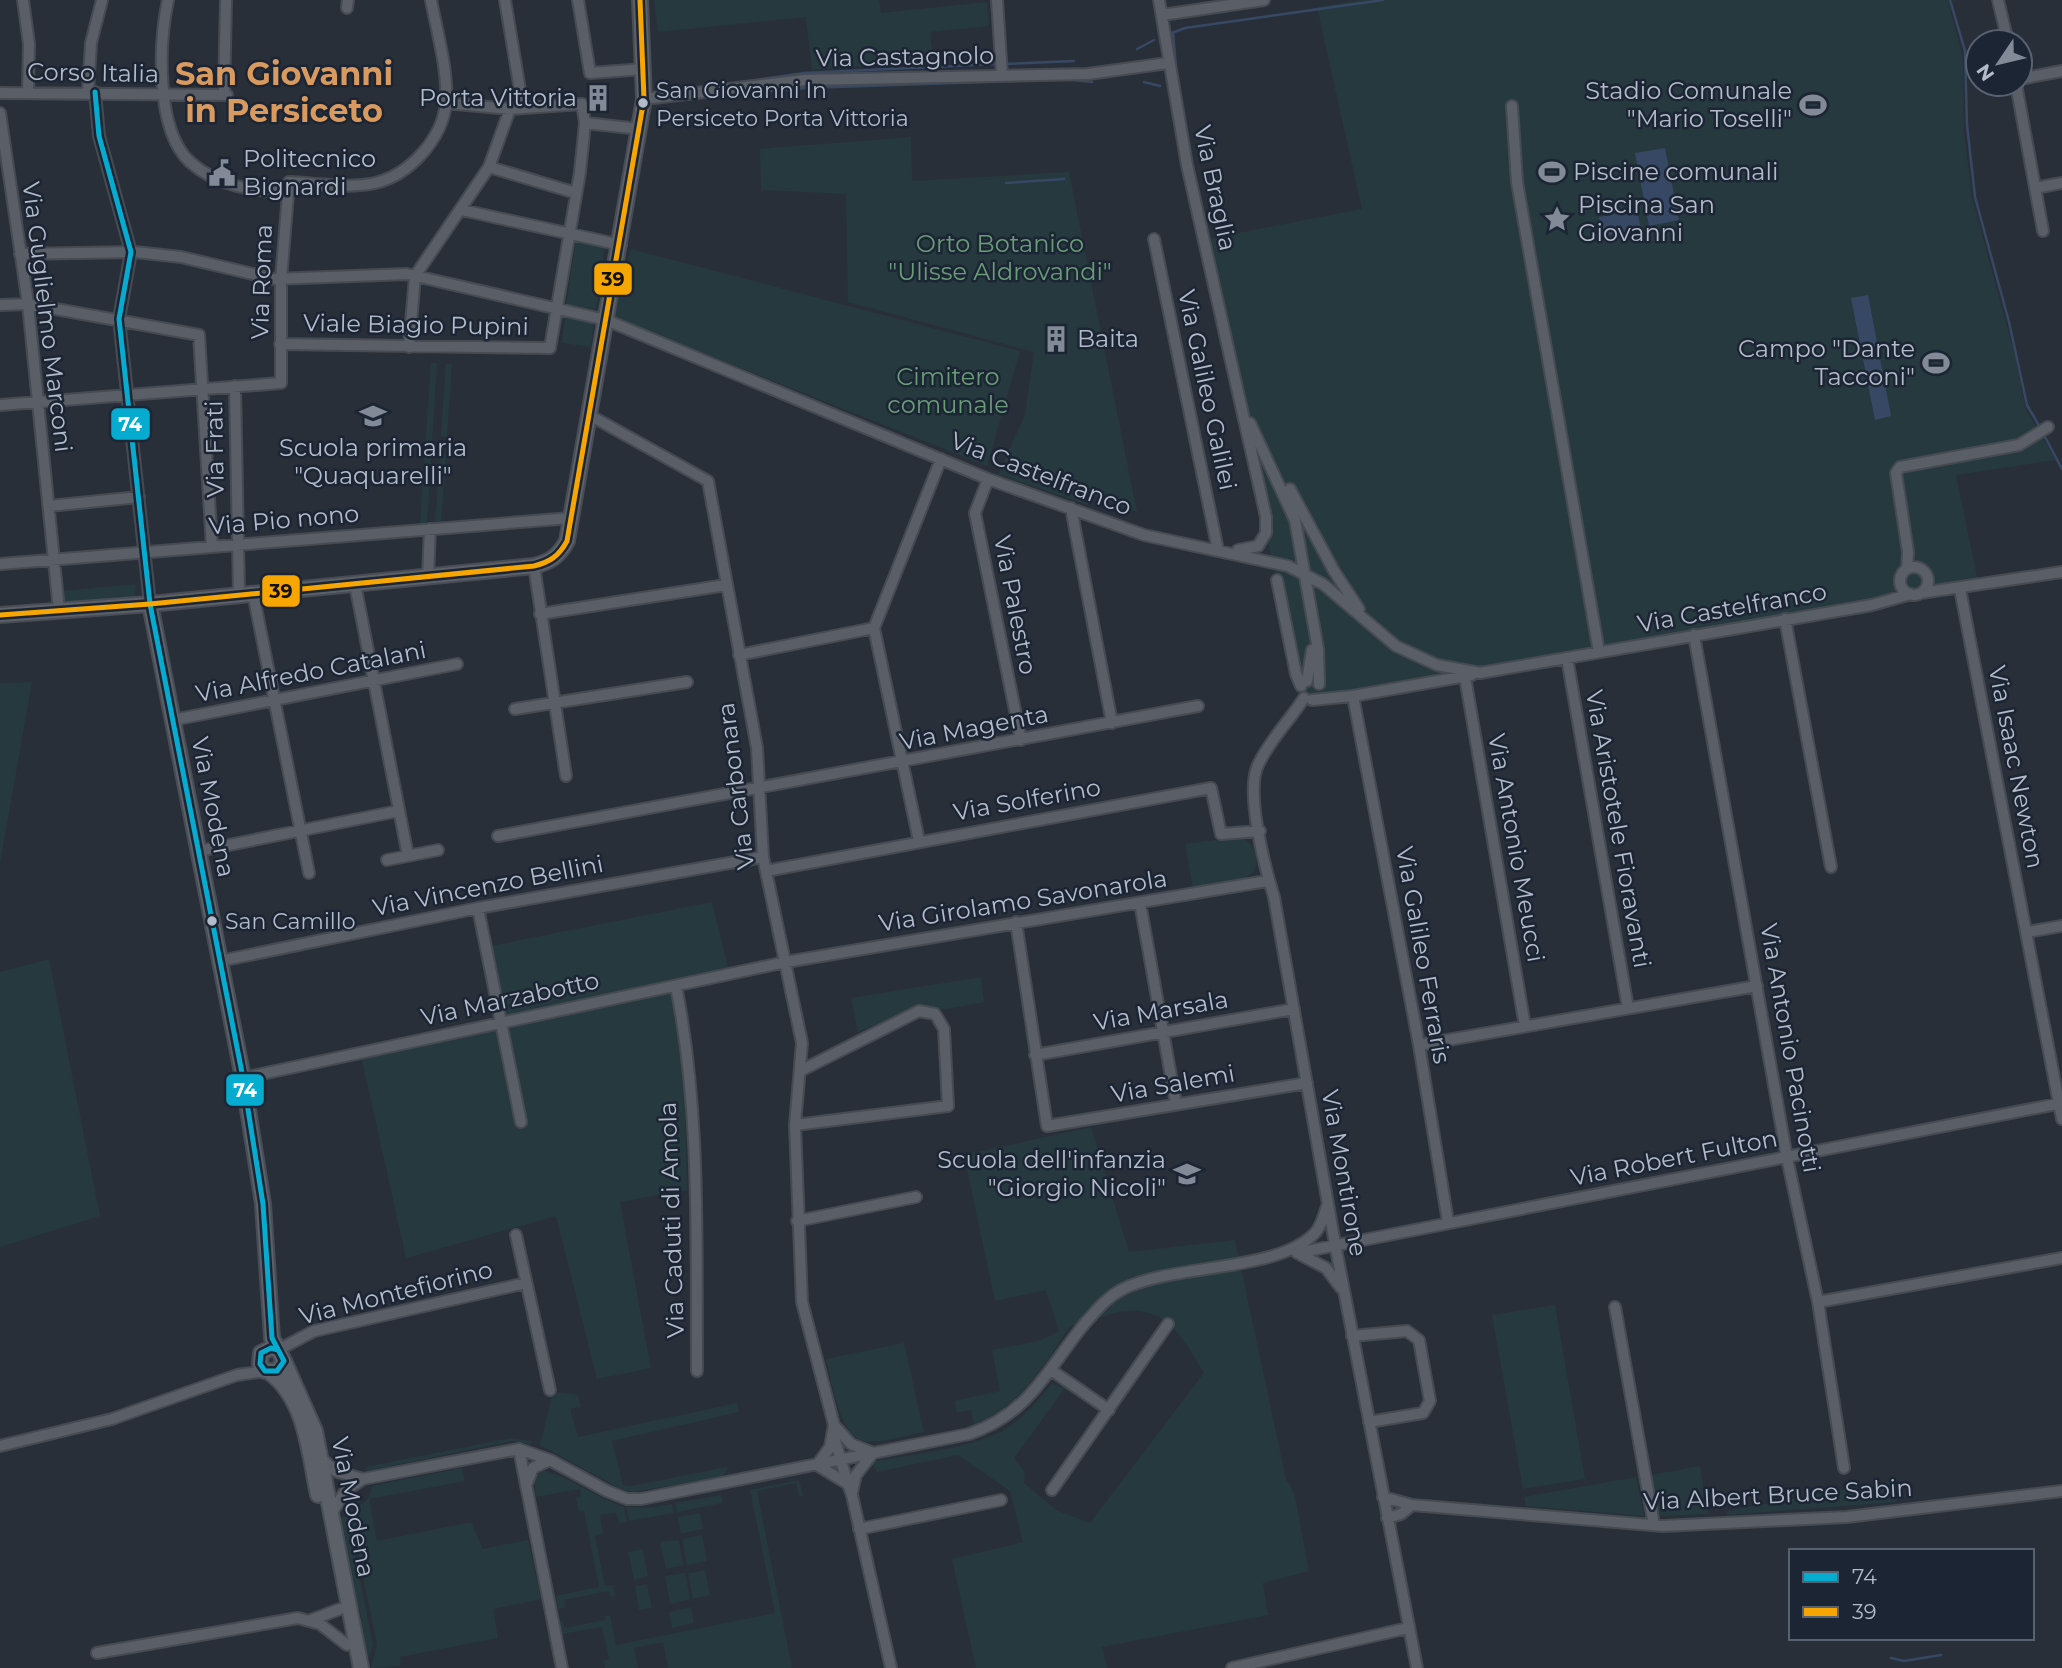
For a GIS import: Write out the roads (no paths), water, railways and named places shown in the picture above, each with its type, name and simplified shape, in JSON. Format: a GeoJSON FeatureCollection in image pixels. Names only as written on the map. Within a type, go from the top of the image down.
{"type":"FeatureCollection","features":[{"type":"Feature","properties":{"kind":"main road"},"geometry":{"type":"LineString","coordinates":[[0,615],[150,604],[534,566],[551,561],[561,553],[567,541],[640,129],[644,69],[640,0]]}},
{"type":"Feature","properties":{"kind":"main road","name":"Via Modena"},"geometry":{"type":"LineString","coordinates":[[150,604],[243,1078],[263,1204],[271,1354],[305,1402],[321,1458],[321,1488],[352,1668]]}},
{"type":"Feature","properties":{"kind":"main road"},"geometry":{"type":"LineString","coordinates":[[271,1354],[277,1371],[262,1372],[260,1364],[271,1354]]}},
{"type":"Feature","properties":{"kind":"main road","name":"Via Modena"},"geometry":{"type":"LineString","coordinates":[[262,1372],[289,1391],[301,1420],[331,1514],[360,1668]]}},
{"type":"Feature","properties":{"kind":"street"},"geometry":{"type":"LineString","coordinates":[[23,0],[29,44],[28,93]]}},
{"type":"Feature","properties":{"kind":"street"},"geometry":{"type":"LineString","coordinates":[[102,0],[91,43],[92,92],[99,136],[131,252],[119,319],[150,604]]}},
{"type":"Feature","properties":{"kind":"street"},"geometry":{"type":"LineString","coordinates":[[168,0],[162,37],[163,94],[176,142],[190,162],[212,177],[241,189],[370,184],[397,176],[414,162],[439,125],[446,103],[443,66],[431,0]]}},
{"type":"Feature","properties":{"kind":"street","name":"Corso Italia"},"geometry":{"type":"LineString","coordinates":[[0,93],[225,95],[226,0]]}},
{"type":"Feature","properties":{"kind":"street"},"geometry":{"type":"LineString","coordinates":[[505,0],[523,108]]}},
{"type":"Feature","properties":{"kind":"street"},"geometry":{"type":"LineString","coordinates":[[578,0],[590,73],[644,69]]}},
{"type":"Feature","properties":{"kind":"street"},"geometry":{"type":"LineString","coordinates":[[997,0],[1002,68]]}},
{"type":"Feature","properties":{"kind":"street","name":"Via Braglia"},"geometry":{"type":"LineString","coordinates":[[1159,0],[1168,63],[1266,533],[1258,546],[1247,550],[1221,550]]}},
{"type":"Feature","properties":{"kind":"street"},"geometry":{"type":"LineString","coordinates":[[1162,15],[1264,0]]}},
{"type":"Feature","properties":{"kind":"street"},"geometry":{"type":"LineString","coordinates":[[1998,0],[2005,28]]}},
{"type":"Feature","properties":{"kind":"street","name":"Via Castagnolo"},"geometry":{"type":"LineString","coordinates":[[644,99],[805,80],[1002,68],[1088,74],[1168,63]]}},
{"type":"Feature","properties":{"kind":"street"},"geometry":{"type":"LineString","coordinates":[[2034,76],[2062,71]]}},
{"type":"Feature","properties":{"kind":"street"},"geometry":{"type":"LineString","coordinates":[[2019,98],[2043,232]]}},
{"type":"Feature","properties":{"kind":"street"},"geometry":{"type":"LineString","coordinates":[[446,103],[510,108],[582,104],[585,123],[559,310]]}},
{"type":"Feature","properties":{"kind":"street"},"geometry":{"type":"LineString","coordinates":[[1512,106],[1517,182],[1599,652]]}},
{"type":"Feature","properties":{"kind":"street"},"geometry":{"type":"LineString","coordinates":[[409,347],[415,276],[489,167],[510,108]]}},
{"type":"Feature","properties":{"kind":"street","name":"Via Guglielmo Marconi"},"geometry":{"type":"LineString","coordinates":[[0,113],[28,304],[59,610]]}},
{"type":"Feature","properties":{"kind":"street"},"geometry":{"type":"LineString","coordinates":[[585,123],[640,129]]}},
{"type":"Feature","properties":{"kind":"street"},"geometry":{"type":"LineString","coordinates":[[489,167],[576,193]]}},
{"type":"Feature","properties":{"kind":"street"},"geometry":{"type":"LineString","coordinates":[[2035,188],[2062,183]]}},
{"type":"Feature","properties":{"kind":"street","name":"Via Roma"},"geometry":{"type":"LineString","coordinates":[[235,386],[281,383],[281,279],[288,188]]}},
{"type":"Feature","properties":{"kind":"street"},"geometry":{"type":"LineString","coordinates":[[462,210],[621,245]]}},
{"type":"Feature","properties":{"kind":"street","name":"Via Galileo Galilei"},"geometry":{"type":"LineString","coordinates":[[1154,239],[1221,550]]}},
{"type":"Feature","properties":{"kind":"street","name":"Via Castelfranco"},"geometry":{"type":"LineString","coordinates":[[20,254],[131,252],[181,257],[281,279],[415,276],[606,320],[988,479],[1144,535],[1288,566],[1306,574],[1341,598],[1396,646],[1437,666],[1480,673]]}},
{"type":"Feature","properties":{"kind":"street"},"geometry":{"type":"LineString","coordinates":[[0,305],[28,304],[199,335],[200,388],[212,547]]}},
{"type":"Feature","properties":{"kind":"street","name":"Viale Biagio Pupini"},"geometry":{"type":"LineString","coordinates":[[280,344],[550,348],[559,310]]}},
{"type":"Feature","properties":{"kind":"street","name":"Via Braglia"},"geometry":{"type":"LineString","coordinates":[[1237,384],[1251,425],[1291,506],[1306,574]]}},
{"type":"Feature","properties":{"kind":"street","name":"Via Castelfranco"},"geometry":{"type":"LineString","coordinates":[[1237,384],[1339,579],[1377,631]]}},
{"type":"Feature","properties":{"kind":"street"},"geometry":{"type":"LineString","coordinates":[[0,405],[235,386]]}},
{"type":"Feature","properties":{"kind":"street","name":"Via Frati"},"geometry":{"type":"LineString","coordinates":[[235,386],[238,545],[246,594],[275,699],[309,873]]}},
{"type":"Feature","properties":{"kind":"street","name":"Via Carbonara"},"geometry":{"type":"LineString","coordinates":[[590,415],[708,481],[757,748],[766,871],[798,1015],[802,1070],[794,1125],[802,1302],[845,1459],[891,1668]]}},
{"type":"Feature","properties":{"kind":"street"},"geometry":{"type":"LineString","coordinates":[[1912,569],[1896,473],[1900,467],[2019,445],[2048,427]]}},
{"type":"Feature","properties":{"kind":"street"},"geometry":{"type":"LineString","coordinates":[[919,841],[874,628],[942,459]]}},
{"type":"Feature","properties":{"kind":"street","name":"Via Palestro"},"geometry":{"type":"LineString","coordinates":[[988,479],[975,513],[1021,740]]}},
{"type":"Feature","properties":{"kind":"street"},"geometry":{"type":"LineString","coordinates":[[49,506],[139,497]]}},
{"type":"Feature","properties":{"kind":"street"},"geometry":{"type":"LineString","coordinates":[[1071,508],[1112,723]]}},
{"type":"Feature","properties":{"kind":"street","name":"Via Pio nono"},"geometry":{"type":"LineString","coordinates":[[0,564],[54,562],[571,518]]}},
{"type":"Feature","properties":{"kind":"street"},"geometry":{"type":"LineString","coordinates":[[428,577],[430,529]]}},
{"type":"Feature","properties":{"kind":"street"},"geometry":{"type":"LineString","coordinates":[[534,566],[566,776]]}},
{"type":"Feature","properties":{"kind":"street"},"geometry":{"type":"LineString","coordinates":[[1912,569],[1926,573],[1928,581],[1916,594],[1900,583],[1912,569]]}},
{"type":"Feature","properties":{"kind":"street","name":"Via Castelfranco"},"geometry":{"type":"LineString","coordinates":[[1308,699],[1353,696],[1872,605],[1916,594],[2062,572]]}},
{"type":"Feature","properties":{"kind":"street"},"geometry":{"type":"LineString","coordinates":[[1304,683],[1319,684],[1306,574]]}},
{"type":"Feature","properties":{"kind":"street"},"geometry":{"type":"LineString","coordinates":[[1277,580],[1308,699]]}},
{"type":"Feature","properties":{"kind":"street","name":"Via Castelfranco"},"geometry":{"type":"LineString","coordinates":[[1928,581],[1960,589]]}},
{"type":"Feature","properties":{"kind":"street","name":"Via Castelfranco"},"geometry":{"type":"LineString","coordinates":[[1872,605],[1900,583]]}},
{"type":"Feature","properties":{"kind":"street"},"geometry":{"type":"LineString","coordinates":[[355,584],[408,856]]}},
{"type":"Feature","properties":{"kind":"street"},"geometry":{"type":"LineString","coordinates":[[540,614],[726,585]]}},
{"type":"Feature","properties":{"kind":"street","name":"Via Isaac Newton"},"geometry":{"type":"LineString","coordinates":[[1960,589],[2062,1119]]}},
{"type":"Feature","properties":{"kind":"street"},"geometry":{"type":"LineString","coordinates":[[1785,619],[1831,867]]}},
{"type":"Feature","properties":{"kind":"street"},"geometry":{"type":"LineString","coordinates":[[1304,683],[1314,626]]}},
{"type":"Feature","properties":{"kind":"street"},"geometry":{"type":"LineString","coordinates":[[739,655],[874,628]]}},
{"type":"Feature","properties":{"kind":"street","name":"Via Antonio Pacinotti"},"geometry":{"type":"LineString","coordinates":[[1694,635],[1787,1158],[1818,1302],[1844,1468]]}},
{"type":"Feature","properties":{"kind":"street","name":"Via Aristotele Fioravanti"},"geometry":{"type":"LineString","coordinates":[[1567,658],[1628,1008]]}},
{"type":"Feature","properties":{"kind":"street","name":"Via Alfredo Catalani"},"geometry":{"type":"LineString","coordinates":[[173,720],[457,664]]}},
{"type":"Feature","properties":{"kind":"street","name":"Via Antonio Meucci"},"geometry":{"type":"LineString","coordinates":[[1465,677],[1525,1026]]}},
{"type":"Feature","properties":{"kind":"street"},"geometry":{"type":"LineString","coordinates":[[515,709],[687,682]]}},
{"type":"Feature","properties":{"kind":"street","name":"Via Montirone"},"geometry":{"type":"LineString","coordinates":[[1319,684],[1319,696],[1308,699],[1256,767],[1252,782],[1267,881],[1274,897],[1343,1291],[1417,1668]]}},
{"type":"Feature","properties":{"kind":"street","name":"Via Galileo Ferraris"},"geometry":{"type":"LineString","coordinates":[[1353,696],[1419,1045],[1448,1223]]}},
{"type":"Feature","properties":{"kind":"street","name":"Via Magenta"},"geometry":{"type":"LineString","coordinates":[[498,836],[1198,706]]}},
{"type":"Feature","properties":{"kind":"street","name":"Via Solferino"},"geometry":{"type":"LineString","coordinates":[[766,871],[1211,788],[1221,834],[1260,831]]}},
{"type":"Feature","properties":{"kind":"street"},"geometry":{"type":"LineString","coordinates":[[198,851],[398,811]]}},
{"type":"Feature","properties":{"kind":"street"},"geometry":{"type":"LineString","coordinates":[[387,860],[438,850]]}},
{"type":"Feature","properties":{"kind":"street","name":"Via Vincenzo Bellini"},"geometry":{"type":"LineString","coordinates":[[220,961],[478,908],[764,857]]}},
{"type":"Feature","properties":{"kind":"street","name":"Via Girolamo Savonarola"},"geometry":{"type":"LineString","coordinates":[[786,962],[1267,881]]}},
{"type":"Feature","properties":{"kind":"street"},"geometry":{"type":"LineString","coordinates":[[1140,903],[1177,1104]]}},
{"type":"Feature","properties":{"kind":"street"},"geometry":{"type":"LineString","coordinates":[[478,908],[521,1122]]}},
{"type":"Feature","properties":{"kind":"street"},"geometry":{"type":"LineString","coordinates":[[1016,922],[1035,1055]]}},
{"type":"Feature","properties":{"kind":"street"},"geometry":{"type":"LineString","coordinates":[[2027,932],[2062,926]]}},
{"type":"Feature","properties":{"kind":"street","name":"Via Marzabotto"},"geometry":{"type":"LineString","coordinates":[[243,1078],[786,962]]}},
{"type":"Feature","properties":{"kind":"street","name":"Via Caduti di Amola"},"geometry":{"type":"LineString","coordinates":[[676,986],[685,1040],[698,1180],[697,1371]]}},
{"type":"Feature","properties":{"kind":"street"},"geometry":{"type":"LineString","coordinates":[[1419,1045],[1757,986]]}},
{"type":"Feature","properties":{"kind":"street","name":"Via Marsala"},"geometry":{"type":"LineString","coordinates":[[1035,1055],[1294,1009]]}},
{"type":"Feature","properties":{"kind":"street"},"geometry":{"type":"LineString","coordinates":[[794,1125],[947,1106],[944,1029],[935,1014],[919,1011],[802,1070]]}},
{"type":"Feature","properties":{"kind":"street","name":"Via Salemi"},"geometry":{"type":"LineString","coordinates":[[1035,1055],[1047,1126],[1307,1083]]}},
{"type":"Feature","properties":{"kind":"street","name":"Via Robert Fulton"},"geometry":{"type":"LineString","coordinates":[[515,1450],[550,1460],[627,1499],[641,1499],[989,1428],[1021,1407],[1103,1302],[1122,1289],[1163,1277],[1294,1250],[1448,1223],[2061,1103]]}},
{"type":"Feature","properties":{"kind":"street"},"geometry":{"type":"LineString","coordinates":[[797,1221],[916,1198]]}},
{"type":"Feature","properties":{"kind":"street"},"geometry":{"type":"LineString","coordinates":[[1328,1204],[1315,1233],[1294,1250],[1326,1268],[1343,1291]]}},
{"type":"Feature","properties":{"kind":"street","name":"Via Montefiorino"},"geometry":{"type":"LineString","coordinates":[[516,1235],[550,1390]]}},
{"type":"Feature","properties":{"kind":"street"},"geometry":{"type":"LineString","coordinates":[[1818,1302],[2062,1258]]}},
{"type":"Feature","properties":{"kind":"street","name":"Via Montefiorino"},"geometry":{"type":"LineString","coordinates":[[237,1375],[314,1331],[526,1283]]}},
{"type":"Feature","properties":{"kind":"street"},"geometry":{"type":"LineString","coordinates":[[1615,1307],[1654,1525]]}},
{"type":"Feature","properties":{"kind":"street"},"geometry":{"type":"LineString","coordinates":[[1052,1490],[1168,1324]]}},
{"type":"Feature","properties":{"kind":"street"},"geometry":{"type":"LineString","coordinates":[[1352,1336],[1407,1331],[1419,1340],[1430,1401],[1423,1413],[1369,1422]]}},
{"type":"Feature","properties":{"kind":"street"},"geometry":{"type":"LineString","coordinates":[[1051,1370],[1109,1410]]}},
{"type":"Feature","properties":{"kind":"street"},"geometry":{"type":"LineString","coordinates":[[0,1446],[112,1419],[237,1375],[262,1372]]}},
{"type":"Feature","properties":{"kind":"street"},"geometry":{"type":"LineString","coordinates":[[836,1431],[851,1444],[873,1453],[851,1486],[817,1465],[836,1431]]}},
{"type":"Feature","properties":{"kind":"street"},"geometry":{"type":"LineString","coordinates":[[321,1488],[515,1450],[526,1489],[562,1668]]}},
{"type":"Feature","properties":{"kind":"street"},"geometry":{"type":"LineString","coordinates":[[321,1458],[349,1481]]}},
{"type":"Feature","properties":{"kind":"street"},"geometry":{"type":"LineString","coordinates":[[526,1489],[533,1468],[550,1460]]}},
{"type":"Feature","properties":{"kind":"street"},"geometry":{"type":"LineString","coordinates":[[331,1514],[349,1481]]}},
{"type":"Feature","properties":{"kind":"street","name":"Via Albert Bruce Sabin"},"geometry":{"type":"LineString","coordinates":[[1383,1497],[1412,1505],[1654,1525],[1847,1517],[2062,1491]]}},
{"type":"Feature","properties":{"kind":"street"},"geometry":{"type":"LineString","coordinates":[[859,1529],[1001,1500]]}},
{"type":"Feature","properties":{"kind":"street"},"geometry":{"type":"LineString","coordinates":[[1387,1518],[1401,1514],[1412,1505]]}},
{"type":"Feature","properties":{"kind":"street"},"geometry":{"type":"LineString","coordinates":[[97,1653],[281,1619],[312,1620],[340,1609]]}},
{"type":"Feature","properties":{"kind":"street"},"geometry":{"type":"LineString","coordinates":[[312,1620],[347,1645]]}},
{"type":"Feature","properties":{"kind":"street"},"geometry":{"type":"LineString","coordinates":[[1232,1668],[1409,1628]]}},
{"type":"Feature","properties":{"kind":"water"},"geometry":{"type":"Polygon","coordinates":[[[1665,148],[1679,220],[1649,226],[1635,153],[1665,148]]]}},
{"type":"Feature","properties":{"kind":"water"},"geometry":{"type":"Polygon","coordinates":[[[1637,210],[1641,229],[1603,236],[1599,217],[1637,210]]]}},
{"type":"Feature","properties":{"kind":"water"},"geometry":{"type":"Polygon","coordinates":[[[1868,295],[1891,416],[1875,420],[1851,298],[1868,295]]]}},
{"type":"Feature","properties":{"kind":"waterway"},"geometry":{"type":"LineString","coordinates":[[1169,34],[1185,28],[1383,0]]}},
{"type":"Feature","properties":{"kind":"waterway"},"geometry":{"type":"LineString","coordinates":[[1950,0],[1965,51],[1967,125],[1975,197],[2009,322],[2027,405],[2041,429]]}},
{"type":"Feature","properties":{"kind":"waterway"},"geometry":{"type":"LineString","coordinates":[[1173,32],[1178,90]]}},
{"type":"Feature","properties":{"kind":"waterway"},"geometry":{"type":"LineString","coordinates":[[1137,49],[1154,40]]}},
{"type":"Feature","properties":{"kind":"waterway"},"geometry":{"type":"LineString","coordinates":[[1004,64],[1074,61]]}},
{"type":"Feature","properties":{"kind":"waterway"},"geometry":{"type":"LineString","coordinates":[[714,86],[804,73],[997,64]]}},
{"type":"Feature","properties":{"kind":"waterway"},"geometry":{"type":"LineString","coordinates":[[1064,79],[1092,82]]}},
{"type":"Feature","properties":{"kind":"waterway"},"geometry":{"type":"LineString","coordinates":[[714,96],[805,88],[1015,81]]}},
{"type":"Feature","properties":{"kind":"waterway"},"geometry":{"type":"LineString","coordinates":[[1144,82],[1160,86]]}},
{"type":"Feature","properties":{"kind":"waterway"},"geometry":{"type":"LineString","coordinates":[[1006,183],[1064,179]]}},
{"type":"Feature","properties":{"kind":"waterway"},"geometry":{"type":"LineString","coordinates":[[2044,435],[2062,469]]}},
{"type":"Feature","properties":{"kind":"waterway"},"geometry":{"type":"LineString","coordinates":[[1891,1658],[1904,1661],[1941,1655]]}},
{"type":"Feature","properties":{"kind":"place","name":"Porta Vittoria"},"geometry":{"type":"Point","coordinates":[598,98]}},
{"type":"Feature","properties":{"kind":"place","name":"San Giovanni In Persiceto Porta Vittoria"},"geometry":{"type":"Point","coordinates":[643,103]}},
{"type":"Feature","properties":{"kind":"place","name":"Stadio Comunale \"Mario Toselli\""},"geometry":{"type":"Point","coordinates":[1813,105]}},
{"type":"Feature","properties":{"kind":"place","name":"Piscine comunali"},"geometry":{"type":"Point","coordinates":[1552,172]}},
{"type":"Feature","properties":{"kind":"place","name":"Politecnico Bignardi"},"geometry":{"type":"Point","coordinates":[222,173]}},
{"type":"Feature","properties":{"kind":"place","name":"Piscina San Giovanni"},"geometry":{"type":"Point","coordinates":[1557,219]}},
{"type":"Feature","properties":{"kind":"place","name":"Baita"},"geometry":{"type":"Point","coordinates":[1056,339]}},
{"type":"Feature","properties":{"kind":"place","name":"Campo \"Dante Tacconi\""},"geometry":{"type":"Point","coordinates":[1936,363]}},
{"type":"Feature","properties":{"kind":"place","name":"Scuola primaria \"Quaquarelli\""},"geometry":{"type":"Point","coordinates":[373,416]}},
{"type":"Feature","properties":{"kind":"place","name":"San Camillo"},"geometry":{"type":"Point","coordinates":[212,921]}},
{"type":"Feature","properties":{"kind":"place","name":"Scuola dell'infanzia \"Giorgio Nicoli\""},"geometry":{"type":"Point","coordinates":[1187,1174]}},
{"type":"Feature","properties":{"kind":"district","name":"San Giovanni in Persiceto"},"geometry":{"type":"Point","coordinates":[284,92]}},
{"type":"Feature","properties":{"kind":"park label","name":"Orto Botanico \"Ulisse Aldrovandi\""},"geometry":{"type":"Point","coordinates":[1000,258]}},
{"type":"Feature","properties":{"kind":"park label","name":"Cimitero comunale"},"geometry":{"type":"Point","coordinates":[948,391]}}]}
